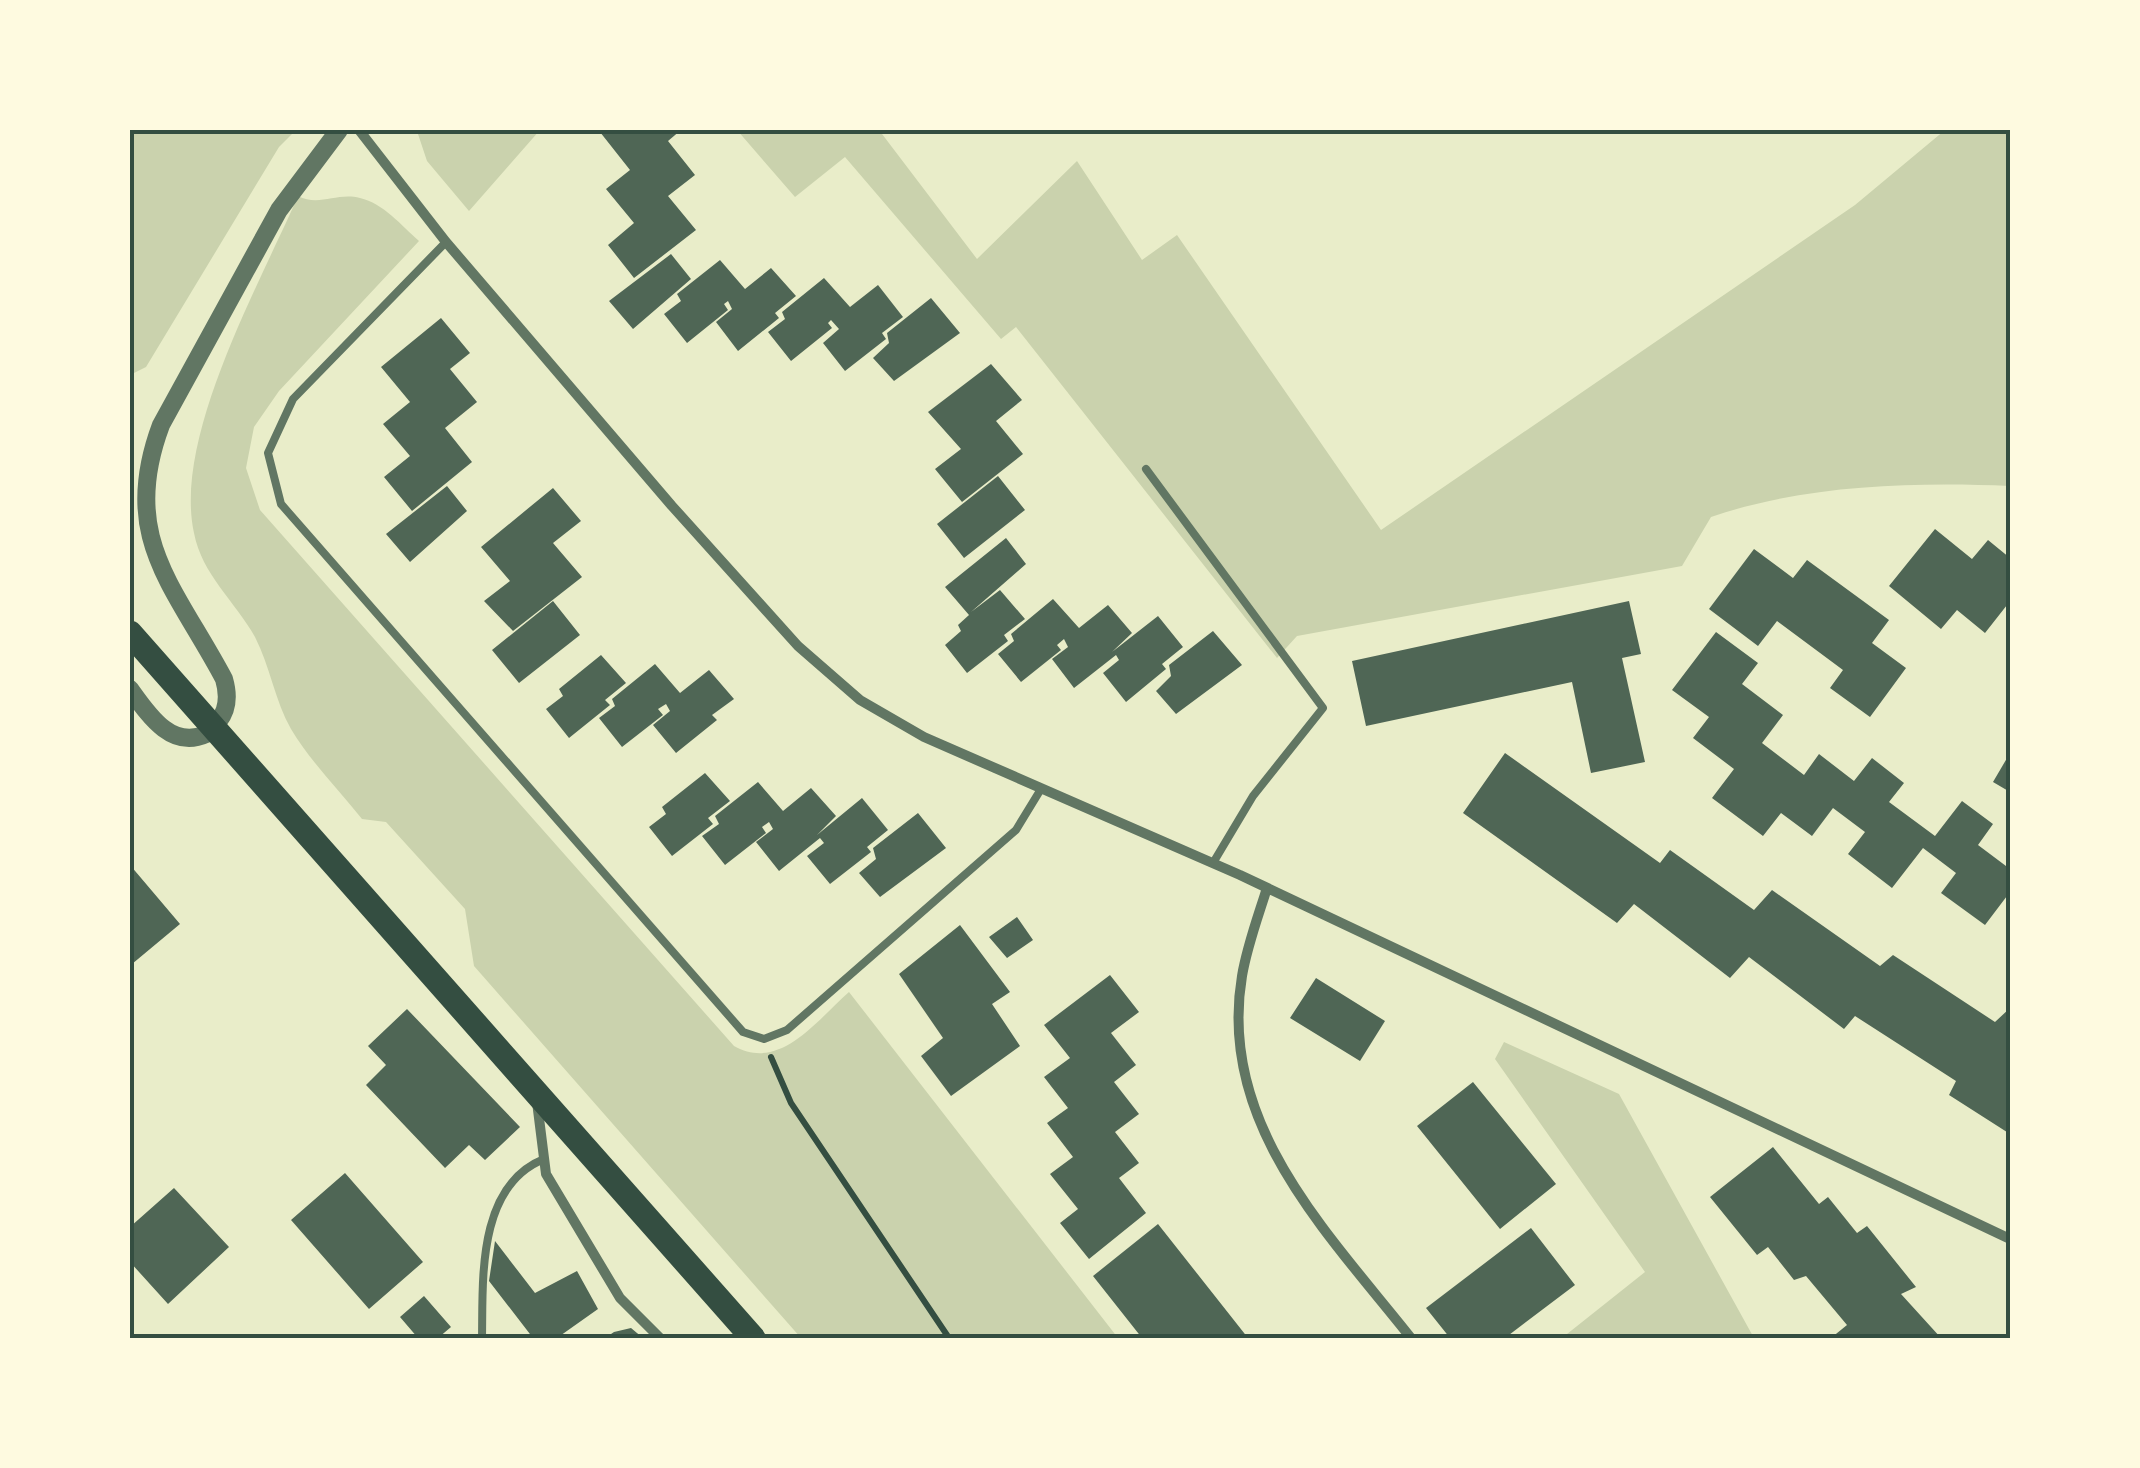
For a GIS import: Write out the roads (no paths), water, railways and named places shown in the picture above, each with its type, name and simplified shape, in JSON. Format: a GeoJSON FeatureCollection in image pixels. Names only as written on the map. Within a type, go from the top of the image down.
{"type":"FeatureCollection","features":[{"type":"Feature","properties":{"kind":"main road"},"geometry":{"type":"LineString","coordinates":[[130,633],[754,1338]]}},
{"type":"Feature","properties":{"kind":"street"},"geometry":{"type":"LineString","coordinates":[[130,689],[158,724],[176,736],[198,738],[215,727],[225,714],[227,690],[153,549],[145,512],[149,458],[162,425],[272,220],[339,130]]}},
{"type":"Feature","properties":{"kind":"street"},"geometry":{"type":"LineString","coordinates":[[359,130],[446,242],[672,506],[828,674],[910,730],[1267,888],[2010,1239]]}},
{"type":"Feature","properties":{"kind":"street"},"geometry":{"type":"LineString","coordinates":[[130,464],[149,458]]}},
{"type":"Feature","properties":{"kind":"street"},"geometry":{"type":"LineString","coordinates":[[1267,888],[1241,978],[1239,1048],[1247,1091],[1272,1152],[1293,1184],[1411,1338]]}},
{"type":"Feature","properties":{"kind":"street"},"geometry":{"type":"LineString","coordinates":[[536,1092],[544,1159],[555,1190],[620,1298],[660,1338]]}},
{"type":"Feature","properties":{"kind":"lane"},"geometry":{"type":"LineString","coordinates":[[446,242],[293,399],[268,453],[282,504],[743,1032],[764,1039],[787,1030],[1016,830],[1041,788]]}},
{"type":"Feature","properties":{"kind":"lane"},"geometry":{"type":"LineString","coordinates":[[1146,469],[1323,708],[1253,796],[1212,863]]}},
{"type":"Feature","properties":{"kind":"lane"},"geometry":{"type":"LineString","coordinates":[[482,1338],[484,1244],[491,1221],[524,1167],[544,1159]]}}]}
